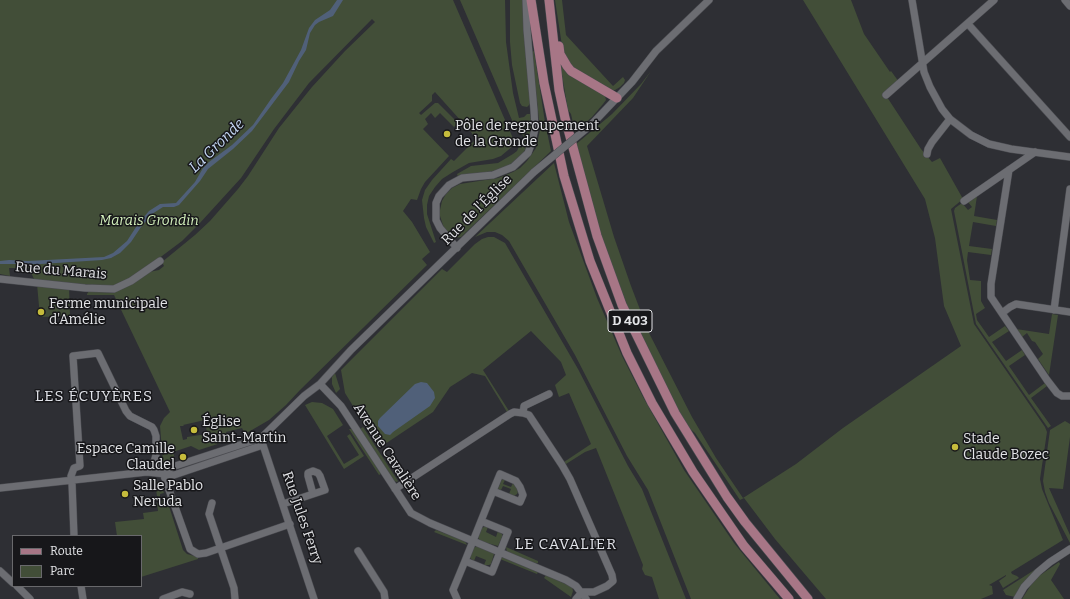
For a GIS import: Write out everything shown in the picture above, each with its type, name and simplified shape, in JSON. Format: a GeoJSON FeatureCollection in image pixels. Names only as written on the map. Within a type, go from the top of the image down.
{"type":"FeatureCollection","features":[{"type":"Feature","properties":{"kind":"main road","name":"D 403"},"geometry":{"type":"LineString","coordinates":[[530,0],[544,83],[564,176],[590,261],[627,353],[652,403],[693,472],[744,546],[789,599]]}},
{"type":"Feature","properties":{"kind":"main road","name":"D 403"},"geometry":{"type":"LineString","coordinates":[[550,0],[559,90],[565,118],[597,236],[622,305],[675,413],[727,497],[745,522],[808,599]]}},
{"type":"Feature","properties":{"kind":"main road"},"geometry":{"type":"LineString","coordinates":[[550,0],[560,54],[567,66],[579,76],[618,98]]}},
{"type":"Feature","properties":{"kind":"main road"},"geometry":{"type":"LineString","coordinates":[[796,586],[815,599]]}},
{"type":"Feature","properties":{"kind":"street"},"geometry":{"type":"LineString","coordinates":[[457,248],[440,228],[436,220],[436,203],[439,196],[449,185],[462,178],[493,175],[513,167],[528,153],[532,142],[535,128],[526,30],[526,0]]}},
{"type":"Feature","properties":{"kind":"street","name":"Rue de l'Église"},"geometry":{"type":"LineString","coordinates":[[163,473],[172,467],[261,438],[304,396],[320,384],[351,350],[534,172],[592,124],[618,98],[656,51],[709,0]]}},
{"type":"Feature","properties":{"kind":"street"},"geometry":{"type":"LineString","coordinates":[[912,0],[923,63],[930,87],[942,109],[950,119],[971,135],[989,144],[1011,149],[1070,157]]}},
{"type":"Feature","properties":{"kind":"street"},"geometry":{"type":"LineString","coordinates":[[886,95],[994,0]]}},
{"type":"Feature","properties":{"kind":"street"},"geometry":{"type":"LineString","coordinates":[[1064,0],[1070,6]]}},
{"type":"Feature","properties":{"kind":"street"},"geometry":{"type":"LineString","coordinates":[[968,24],[1070,137]]}},
{"type":"Feature","properties":{"kind":"street"},"geometry":{"type":"LineString","coordinates":[[927,154],[928,148],[950,119]]}},
{"type":"Feature","properties":{"kind":"street"},"geometry":{"type":"LineString","coordinates":[[964,201],[1035,152]]}},
{"type":"Feature","properties":{"kind":"street"},"geometry":{"type":"LineString","coordinates":[[1009,170],[990,293],[993,300],[1057,393],[1062,396],[1070,396]]}},
{"type":"Feature","properties":{"kind":"street"},"geometry":{"type":"LineString","coordinates":[[1054,310],[1070,189]]}},
{"type":"Feature","properties":{"kind":"street","name":"Rue du Marais"},"geometry":{"type":"LineString","coordinates":[[0,278],[114,289],[130,281],[160,261]]}},
{"type":"Feature","properties":{"kind":"street"},"geometry":{"type":"LineString","coordinates":[[1002,313],[1010,306],[1016,304],[1070,312]]}},
{"type":"Feature","properties":{"kind":"street"},"geometry":{"type":"LineString","coordinates":[[74,535],[71,474],[74,468],[80,466],[73,356],[98,353],[126,412],[130,416],[152,427],[154,430],[156,436],[154,462],[163,473],[190,549],[198,554],[221,548],[290,524]]}},
{"type":"Feature","properties":{"kind":"street","name":"Avenue Cavalière"},"geometry":{"type":"LineString","coordinates":[[320,384],[341,406],[412,513],[422,520],[566,580],[576,586],[586,599]]}},
{"type":"Feature","properties":{"kind":"street"},"geometry":{"type":"LineString","coordinates":[[523,413],[524,406],[549,394]]}},
{"type":"Feature","properties":{"kind":"street"},"geometry":{"type":"LineString","coordinates":[[395,489],[510,414],[514,412],[529,415],[570,479],[612,575],[613,581],[608,586],[594,592],[582,592],[576,599]]}},
{"type":"Feature","properties":{"kind":"street"},"geometry":{"type":"LineString","coordinates":[[261,438],[263,445]]}},
{"type":"Feature","properties":{"kind":"street","name":"Rue de l'Église"},"geometry":{"type":"LineString","coordinates":[[0,488],[129,473],[147,472],[174,475],[263,445]]}},
{"type":"Feature","properties":{"kind":"street","name":"Rue Jules Ferry"},"geometry":{"type":"LineString","coordinates":[[263,445],[314,599]]}},
{"type":"Feature","properties":{"kind":"street"},"geometry":{"type":"LineString","coordinates":[[457,599],[453,590],[493,491]]}},
{"type":"Feature","properties":{"kind":"street"},"geometry":{"type":"LineString","coordinates":[[283,504],[314,494]]}},
{"type":"Feature","properties":{"kind":"street"},"geometry":{"type":"LineString","coordinates":[[212,503],[209,514],[234,588],[235,599]]}},
{"type":"Feature","properties":{"kind":"street"},"geometry":{"type":"LineString","coordinates":[[465,561],[492,572],[500,553],[508,532],[481,520]]}},
{"type":"Feature","properties":{"kind":"street"},"geometry":{"type":"LineString","coordinates":[[1017,599],[1024,587],[1038,572],[1050,562],[1070,550]]}},
{"type":"Feature","properties":{"kind":"street"},"geometry":{"type":"LineString","coordinates":[[358,551],[384,592],[385,599]]}},
{"type":"Feature","properties":{"kind":"street"},"geometry":{"type":"LineString","coordinates":[[0,571],[12,582]]}},
{"type":"Feature","properties":{"kind":"street"},"geometry":{"type":"LineString","coordinates":[[18,587],[30,599]]}},
{"type":"Feature","properties":{"kind":"street"},"geometry":{"type":"LineString","coordinates":[[81,587],[83,599]]}},
{"type":"Feature","properties":{"kind":"street"},"geometry":{"type":"LineString","coordinates":[[163,599],[182,592],[190,594]]}},
{"type":"Feature","properties":{"kind":"green space","name":"Marais Grondin"},"geometry":{"type":"Polygon","coordinates":[[[0,0],[453,0],[515,143],[501,156],[493,159],[469,163],[442,179],[435,187],[429,196],[427,205],[427,214],[436,242],[434,243],[426,227],[424,218],[422,200],[425,190],[451,159],[454,161],[475,139],[471,132],[435,92],[432,95],[432,101],[419,113],[421,115],[435,103],[438,103],[457,122],[454,127],[440,113],[435,118],[431,113],[425,119],[428,124],[423,129],[449,156],[425,182],[417,200],[411,199],[403,211],[412,222],[430,252],[422,259],[427,265],[269,420],[245,434],[242,428],[226,432],[228,439],[227,441],[199,450],[191,446],[173,452],[175,459],[163,462],[160,426],[164,418],[170,412],[114,295],[87,294],[89,291],[109,291],[149,272],[159,270],[164,266],[162,262],[210,221],[238,189],[279,128],[312,87],[345,51],[375,22],[372,19],[309,83],[274,129],[241,178],[199,224],[182,241],[139,273],[113,287],[36,280],[34,279],[29,268],[9,268],[10,276],[0,274],[0,0]],[[210,420],[180,426],[183,440],[187,439],[187,437],[207,434],[206,426],[211,425],[210,420]]]}},
{"type":"Feature","properties":{"kind":"green space"},"geometry":{"type":"Polygon","coordinates":[[[460,0],[505,0],[506,42],[513,93],[519,118],[530,114],[532,126],[528,145],[523,153],[512,163],[504,168],[493,171],[458,177],[457,174],[471,166],[498,163],[513,154],[517,151],[524,136],[518,134],[460,0]]]}},
{"type":"Feature","properties":{"kind":"green space"},"geometry":{"type":"Polygon","coordinates":[[[510,0],[523,0],[530,104],[527,107],[522,106],[520,103],[512,65],[510,42],[510,0]]]}},
{"type":"Feature","properties":{"kind":"green space"},"geometry":{"type":"Polygon","coordinates":[[[555,0],[562,0],[566,35],[613,86],[623,77],[625,80],[620,87],[615,90],[610,90],[570,65],[563,52],[555,0]]]}},
{"type":"Feature","properties":{"kind":"green space"},"geometry":{"type":"Polygon","coordinates":[[[803,0],[851,0],[864,34],[890,72],[891,71],[899,82],[885,94],[921,149],[932,162],[940,158],[963,199],[951,209],[974,324],[1047,432],[1040,479],[1042,489],[1063,540],[1011,572],[1019,578],[1003,588],[999,581],[1006,575],[989,585],[992,586],[993,594],[981,599],[826,599],[775,539],[744,498],[740,500],[695,433],[687,426],[672,401],[627,305],[604,245],[575,145],[612,114],[641,84],[651,71],[633,98],[587,146],[614,237],[649,333],[692,417],[716,458],[743,498],[796,464],[843,428],[961,346],[944,306],[935,238],[925,199],[803,0]]]}},
{"type":"Feature","properties":{"kind":"green space"},"geometry":{"type":"Polygon","coordinates":[[[534,51],[551,151],[461,237],[455,238],[449,235],[444,228],[440,216],[442,201],[446,194],[452,188],[460,184],[498,178],[513,172],[527,161],[536,148],[540,130],[532,52],[534,51]]]}},
{"type":"Feature","properties":{"kind":"green space"},"geometry":{"type":"Polygon","coordinates":[[[560,63],[605,96],[606,100],[592,117],[575,132],[571,114],[568,110],[560,63]]]}},
{"type":"Feature","properties":{"kind":"green space"},"geometry":{"type":"Polygon","coordinates":[[[554,163],[569,222],[597,298],[622,356],[643,397],[684,470],[734,543],[780,599],[691,599],[648,490],[627,456],[575,355],[509,241],[502,235],[495,232],[487,232],[475,237],[554,163]]]}},
{"type":"Feature","properties":{"kind":"green space"},"geometry":{"type":"Polygon","coordinates":[[[977,196],[974,216],[997,220],[996,226],[973,222],[969,246],[992,249],[991,255],[968,252],[967,260],[970,280],[981,281],[981,301],[985,308],[976,314],[977,320],[989,337],[1005,326],[1009,331],[992,342],[1006,361],[1022,350],[1025,355],[1009,366],[1029,395],[1045,383],[1047,386],[1031,398],[1051,426],[1048,428],[976,324],[954,211],[955,208],[962,203],[968,210],[972,207],[968,202],[977,196]]]}},
{"type":"Feature","properties":{"kind":"green space"},"geometry":{"type":"Polygon","coordinates":[[[488,237],[494,237],[505,243],[578,369],[628,466],[642,489],[686,599],[659,599],[652,577],[645,575],[642,569],[643,565],[596,448],[585,452],[566,464],[564,462],[591,444],[569,393],[559,397],[555,385],[566,375],[561,362],[531,331],[483,370],[509,411],[507,412],[485,376],[472,373],[450,387],[433,412],[379,448],[345,393],[341,370],[442,269],[447,272],[475,244],[488,237]]]}},
{"type":"Feature","properties":{"kind":"green space"},"geometry":{"type":"Polygon","coordinates":[[[37,284],[69,287],[70,316],[40,317],[37,284]]]}},
{"type":"Feature","properties":{"kind":"green space"},"geometry":{"type":"Polygon","coordinates":[[[1052,314],[1058,315],[1049,375],[1038,359],[1043,354],[1035,342],[1032,341],[1027,333],[1022,337],[1016,329],[1049,334],[1052,314]]]}},
{"type":"Feature","properties":{"kind":"green space"},"geometry":{"type":"Polygon","coordinates":[[[335,373],[340,389],[336,393],[332,384],[332,377],[335,373]]]}},
{"type":"Feature","properties":{"kind":"green space"},"geometry":{"type":"Polygon","coordinates":[[[312,402],[322,403],[333,409],[343,425],[327,436],[344,464],[359,455],[347,436],[350,434],[364,456],[344,469],[305,405],[312,402]]]}},
{"type":"Feature","properties":{"kind":"green space"},"geometry":{"type":"Polygon","coordinates":[[[1065,421],[1070,424],[1070,437],[1063,489],[1049,488],[1070,535],[1070,543],[1049,503],[1043,481],[1050,430],[1065,421]]]}},
{"type":"Feature","properties":{"kind":"green space"},"geometry":{"type":"Polygon","coordinates":[[[363,427],[398,481],[397,482],[394,481],[360,429],[363,427]]]}},
{"type":"Feature","properties":{"kind":"green space"},"geometry":{"type":"Polygon","coordinates":[[[349,429],[353,429],[381,474],[379,475],[349,429]]]}},
{"type":"Feature","properties":{"kind":"green space"},"geometry":{"type":"Polygon","coordinates":[[[152,478],[159,483],[162,488],[164,493],[160,494],[160,497],[157,496],[155,484],[150,480],[152,478]]]}},
{"type":"Feature","properties":{"kind":"green space"},"geometry":{"type":"Polygon","coordinates":[[[502,479],[505,480],[503,484],[511,487],[513,483],[515,484],[518,492],[517,494],[514,496],[509,494],[511,489],[503,486],[501,490],[498,489],[502,479]]]}},
{"type":"Feature","properties":{"kind":"green space"},"geometry":{"type":"Polygon","coordinates":[[[163,500],[164,504],[168,503],[183,550],[187,554],[198,557],[198,559],[142,577],[142,535],[117,535],[115,522],[144,519],[143,513],[158,511],[157,503],[163,500]]]}},
{"type":"Feature","properties":{"kind":"green space"},"geometry":{"type":"Polygon","coordinates":[[[486,526],[488,527],[486,532],[496,537],[498,531],[502,534],[498,546],[480,541],[478,537],[482,528],[486,526]]]}},
{"type":"Feature","properties":{"kind":"green space"},"geometry":{"type":"Polygon","coordinates":[[[436,530],[465,541],[467,545],[434,532],[436,530]]]}},
{"type":"Feature","properties":{"kind":"green space"},"geometry":{"type":"Polygon","coordinates":[[[478,546],[494,554],[491,564],[484,565],[486,560],[476,556],[474,561],[470,558],[473,548],[478,546]]]}},
{"type":"Feature","properties":{"kind":"green space"},"geometry":{"type":"Polygon","coordinates":[[[506,547],[538,561],[538,563],[507,552],[506,547]]]}},
{"type":"Feature","properties":{"kind":"green space"},"geometry":{"type":"Polygon","coordinates":[[[503,557],[538,572],[537,574],[500,559],[503,557]]]}},
{"type":"Feature","properties":{"kind":"green space"},"geometry":{"type":"Polygon","coordinates":[[[1059,562],[1060,564],[1051,580],[1064,599],[1022,599],[1039,576],[1059,562]]]}},
{"type":"Feature","properties":{"kind":"green space"},"geometry":{"type":"Polygon","coordinates":[[[1039,567],[1015,597],[1006,595],[1003,590],[1039,567]]]}},
{"type":"Feature","properties":{"kind":"green space"},"geometry":{"type":"Polygon","coordinates":[[[546,575],[572,587],[573,591],[571,597],[544,578],[546,575]]]}},
{"type":"Feature","properties":{"kind":"water"},"geometry":{"type":"Polygon","coordinates":[[[337,0],[343,0],[333,16],[315,25],[310,33],[306,50],[289,82],[252,131],[233,149],[208,169],[200,181],[179,205],[174,207],[163,207],[152,214],[131,242],[120,253],[111,258],[102,260],[41,264],[0,264],[0,261],[9,260],[28,261],[104,257],[113,253],[127,241],[149,211],[160,204],[176,203],[195,182],[203,168],[232,145],[253,125],[283,83],[301,50],[309,28],[315,20],[330,10],[337,0]]]}},
{"type":"Feature","properties":{"kind":"water"},"geometry":{"type":"Polygon","coordinates":[[[421,382],[427,383],[434,392],[435,398],[430,406],[390,435],[385,434],[378,426],[378,421],[380,418],[415,384],[421,382]]]}},
{"type":"Feature","properties":{"kind":"place","name":"Pôle de regroupement de la Gronde"},"geometry":{"type":"Point","coordinates":[447,134]}},
{"type":"Feature","properties":{"kind":"place","name":"Ferme municipale d'Amélie"},"geometry":{"type":"Point","coordinates":[41,312]}},
{"type":"Feature","properties":{"kind":"place","name":"Église Saint-Martin"},"geometry":{"type":"Point","coordinates":[194,430]}},
{"type":"Feature","properties":{"kind":"place","name":"Stade Claude Bozec"},"geometry":{"type":"Point","coordinates":[955,447]}},
{"type":"Feature","properties":{"kind":"place","name":"Espace Camille Claudel"},"geometry":{"type":"Point","coordinates":[183,457]}},
{"type":"Feature","properties":{"kind":"place","name":"Salle Pablo Neruda"},"geometry":{"type":"Point","coordinates":[125,494]}},
{"type":"Feature","properties":{"kind":"district","name":"LES ÉCUYÈRES"},"geometry":{"type":"Point","coordinates":[94,397]}},
{"type":"Feature","properties":{"kind":"district","name":"LE CAVALIER"},"geometry":{"type":"Point","coordinates":[566,545]}},
{"type":"Feature","properties":{"kind":"water label","name":"La Gronde"},"geometry":{"type":"Point","coordinates":[217,146]}}]}
